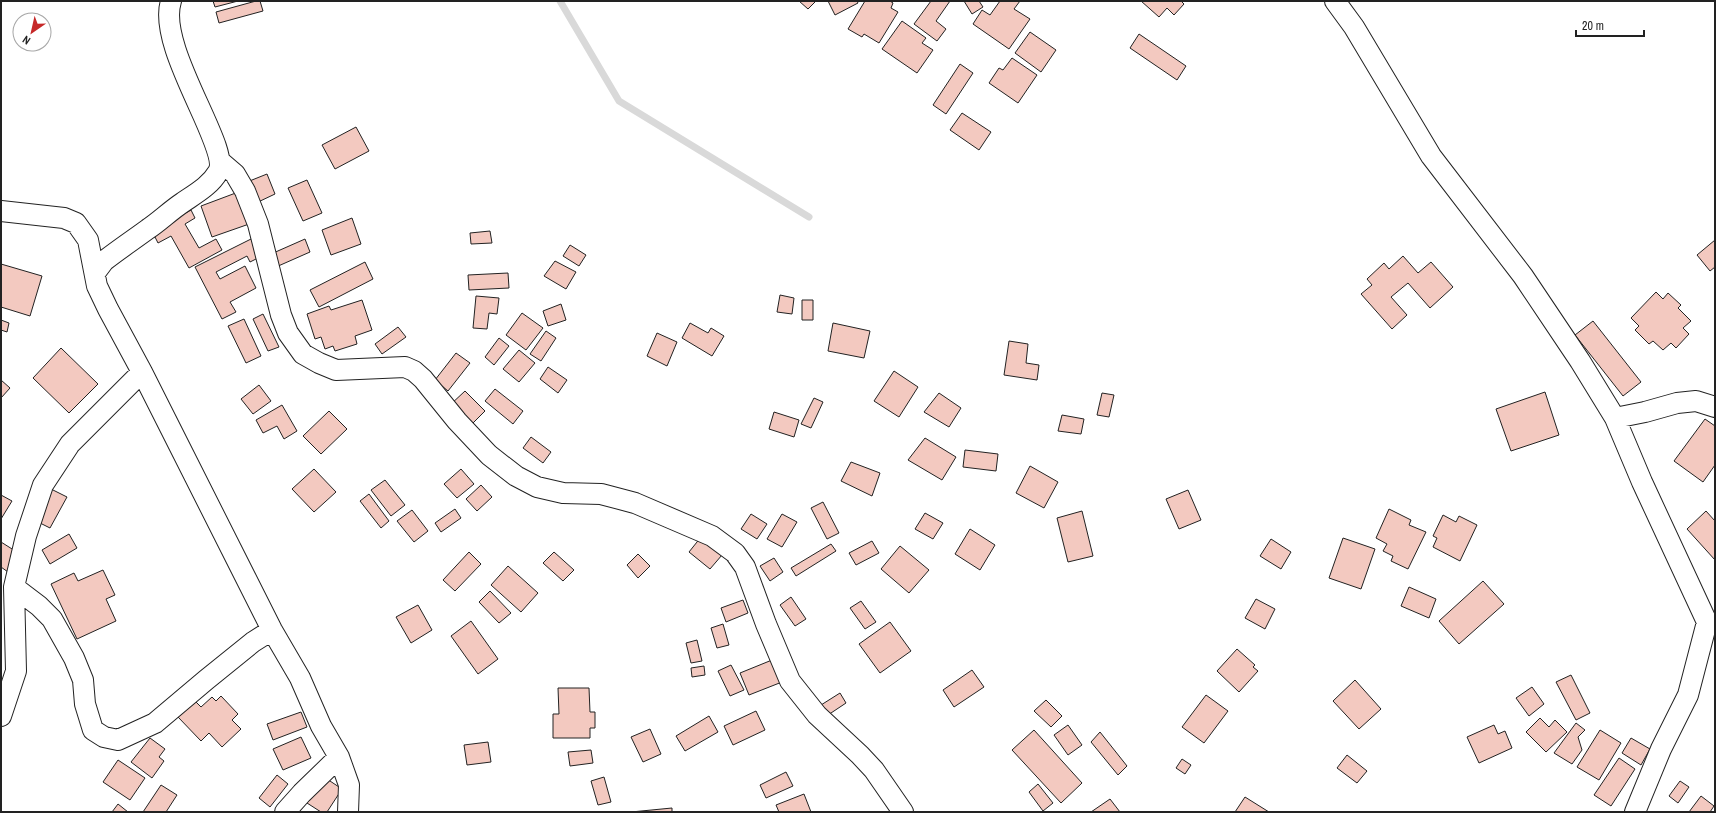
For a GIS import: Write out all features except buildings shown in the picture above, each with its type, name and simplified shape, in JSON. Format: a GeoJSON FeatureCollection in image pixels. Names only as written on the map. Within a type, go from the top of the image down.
{"type":"FeatureCollection","features":[{"type":"Feature","properties":{"kind":"street"},"geometry":{"type":"LineString","coordinates":[[1335,1],[1354,27],[1431,156],[1523,276],[1580,361],[1615,418],[1642,482],[1711,626],[1688,695],[1661,749],[1635,812]]}},
{"type":"Feature","properties":{"kind":"street"},"geometry":{"type":"LineString","coordinates":[[95,273],[104,261],[112,254],[195,195],[212,181],[219,171],[221,162],[217,146],[177,58],[166,3]]}},
{"type":"Feature","properties":{"kind":"street"},"geometry":{"type":"LineString","coordinates":[[221,162],[234,174],[245,191],[258,224],[280,315],[288,333],[303,354],[336,370],[405,367],[414,371],[423,379],[457,421],[489,455],[516,476],[537,487],[563,493],[601,494],[635,504],[712,536],[735,553],[745,567],[766,624],[790,681],[817,715],[874,770],[903,812]]}},
{"type":"Feature","properties":{"kind":"street"},"geometry":{"type":"LineString","coordinates":[[1,211],[64,218],[76,223],[88,240],[97,286],[108,309],[142,372],[272,630],[300,678],[321,726],[339,757],[349,785],[348,812]]}},
{"type":"Feature","properties":{"kind":"street"},"geometry":{"type":"LineString","coordinates":[[1,716],[16,671],[14,588],[26,536],[43,485],[70,444],[142,372]]}},
{"type":"Feature","properties":{"kind":"street"},"geometry":{"type":"LineString","coordinates":[[1615,418],[1645,412],[1677,403],[1696,401],[1715,407]]}},
{"type":"Feature","properties":{"kind":"street"},"geometry":{"type":"LineString","coordinates":[[14,588],[39,606],[52,619],[74,658],[83,680],[85,704],[93,730],[104,737],[118,740],[155,723],[253,642],[272,630]]}},
{"type":"Feature","properties":{"kind":"street"},"geometry":{"type":"LineString","coordinates":[[286,812],[302,793],[339,757]]}},
{"type":"Feature","properties":{"kind":"waterway"},"geometry":{"type":"LineString","coordinates":[[560,1],[619,101],[809,217]]}}]}
